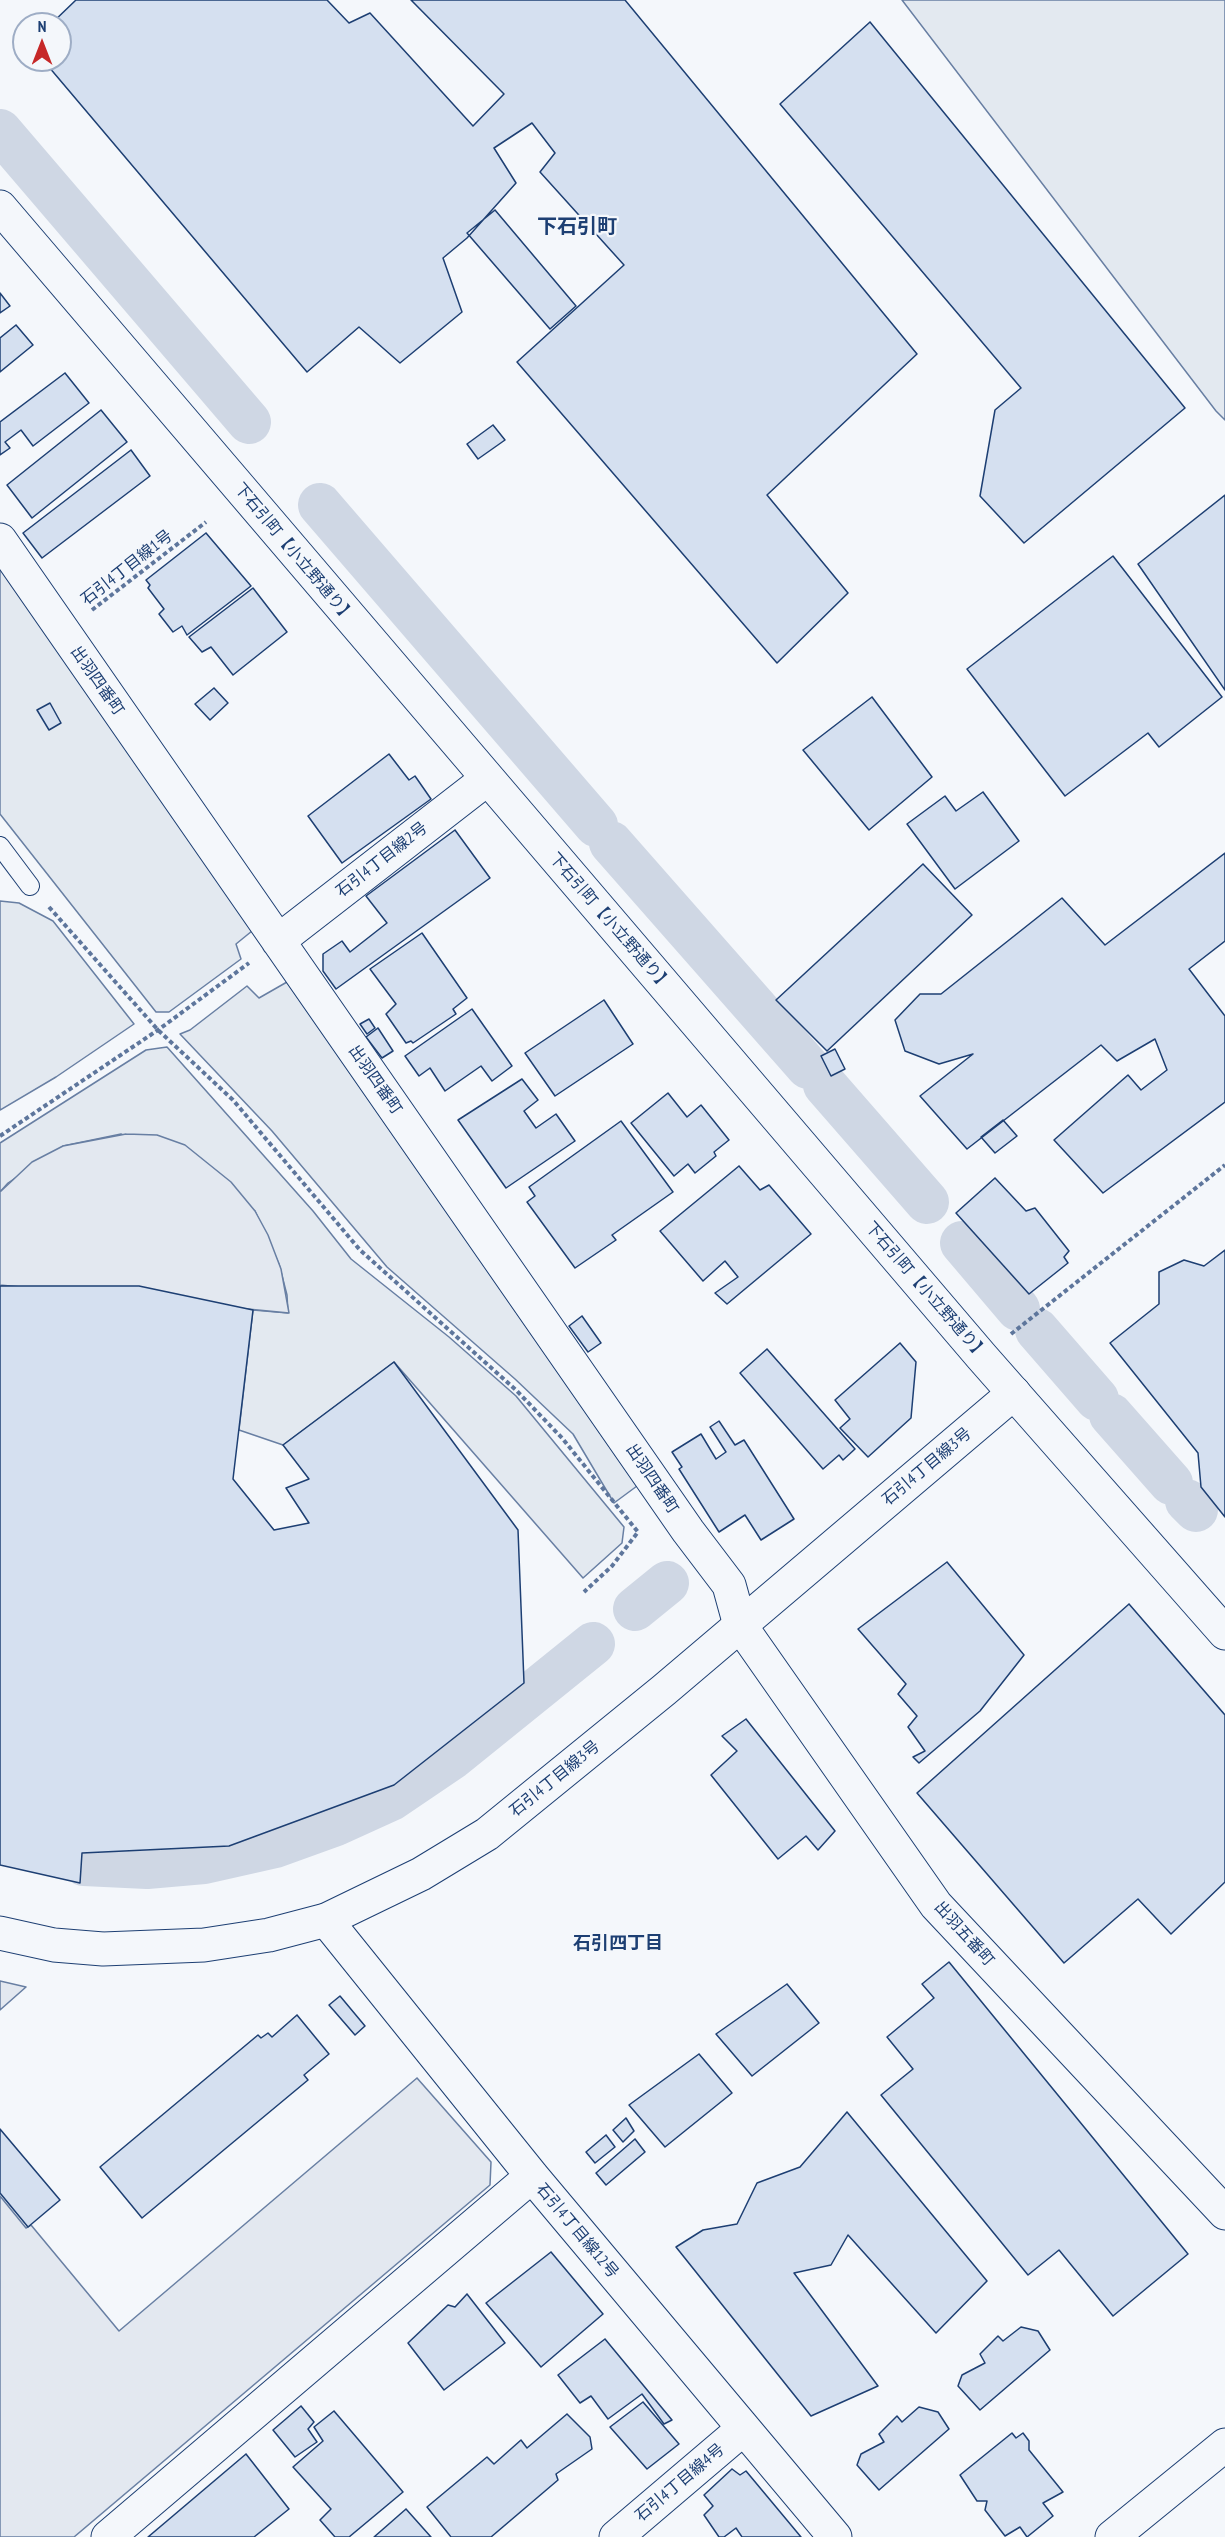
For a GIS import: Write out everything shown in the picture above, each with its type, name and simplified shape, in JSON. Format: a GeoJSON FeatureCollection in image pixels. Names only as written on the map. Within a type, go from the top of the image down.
{"type":"FeatureCollection","features":[{"type":"Feature","properties":{"kind":"street","name":"下石引町【小立野通り】"},"geometry":{"type":"LineString","coordinates":[[0,207],[982,1357],[1225,1633]]}},
{"type":"Feature","properties":{"kind":"street","name":"出羽四番町"},"geometry":{"type":"LineString","coordinates":[[0,540],[688,1531],[729,1585],[740,1625]]}},
{"type":"Feature","properties":{"kind":"street","name":"石引4丁目線2号"},"geometry":{"type":"LineString","coordinates":[[278,941],[487,779]]}},
{"type":"Feature","properties":{"kind":"street","name":"石引4丁目線3号"},"geometry":{"type":"LineString","coordinates":[[0,1933],[54,1945],[103,1949],[204,1945],[269,1935],[326,1920],[421,1874],[487,1834],[740,1625],[1014,1393]]}},
{"type":"Feature","properties":{"kind":"street","name":"出羽五番町"},"geometry":{"type":"LineString","coordinates":[[740,1625],[936,1905],[1225,2213]]}},
{"type":"Feature","properties":{"kind":"street","name":"石引4丁目線12号"},"geometry":{"type":"LineString","coordinates":[[326,1920],[532,2176],[835,2537]]}},
{"type":"Feature","properties":{"kind":"street"},"geometry":{"type":"LineString","coordinates":[[108,2537],[532,2176]]}},
{"type":"Feature","properties":{"kind":"street","name":"石引4丁目線4号"},"geometry":{"type":"LineString","coordinates":[[616,2537],[743,2428]]}},
{"type":"Feature","properties":{"kind":"street"},"geometry":{"type":"LineString","coordinates":[[1112,2537],[1225,2445]]}},
{"type":"Feature","properties":{"kind":"lane"},"geometry":{"type":"LineString","coordinates":[[0,846],[30,886]]}},
{"type":"Feature","properties":{"kind":"path","name":"石引4丁目線1号"},"geometry":{"type":"LineString","coordinates":[[63,632],[206,522]]}},
{"type":"Feature","properties":{"kind":"path"},"geometry":{"type":"LineString","coordinates":[[30,886],[158,1030],[233,1100],[360,1250],[539,1414],[562,1438],[638,1532],[612,1566],[584,1592]]}},
{"type":"Feature","properties":{"kind":"path"},"geometry":{"type":"LineString","coordinates":[[0,1136],[158,1030],[278,941]]}},
{"type":"Feature","properties":{"kind":"path"},"geometry":{"type":"LineString","coordinates":[[982,1357],[1225,1166]]}},
{"type":"Feature","properties":{"kind":"shaded area"},"geometry":{"type":"Polygon","coordinates":[[[902,0],[1225,0],[1225,420],[1216,411],[902,0]]]}},
{"type":"Feature","properties":{"kind":"shaded area"},"geometry":{"type":"Polygon","coordinates":[[[0,563],[252,931],[236,944],[241,959],[169,1012],[156,1012],[0,814],[0,563]]]}},
{"type":"Feature","properties":{"kind":"shaded area"},"geometry":{"type":"Polygon","coordinates":[[[0,901],[19,903],[53,921],[134,1024],[56,1077],[0,1110],[0,901]]]}},
{"type":"Feature","properties":{"kind":"shaded area"},"geometry":{"type":"Polygon","coordinates":[[[287,982],[637,1486],[614,1503],[573,1434],[515,1379],[387,1267],[272,1131],[180,1034],[190,1030],[247,986],[259,998],[287,982]]]}},
{"type":"Feature","properties":{"kind":"shaded area"},"geometry":{"type":"Polygon","coordinates":[[[167,1047],[313,1211],[351,1259],[449,1337],[516,1396],[624,1527],[622,1543],[583,1578],[394,1362],[283,1445],[239,1430],[253,1310],[288,1313],[287,1295],[279,1264],[255,1211],[121,1134],[63,1146],[8,1183],[0,1192],[0,1143],[146,1050],[167,1047]]]}},
{"type":"Feature","properties":{"kind":"shaded area"},"geometry":{"type":"Polygon","coordinates":[[[126,1134],[157,1135],[185,1145],[231,1182],[255,1211],[268,1235],[281,1269],[289,1313],[0,1285],[0,1192],[32,1162],[63,1146],[126,1134]]]}},
{"type":"Feature","properties":{"kind":"shaded area"},"geometry":{"type":"Polygon","coordinates":[[[0,1981],[26,1987],[0,2010],[0,1981]]]}},
{"type":"Feature","properties":{"kind":"shaded area"},"geometry":{"type":"Polygon","coordinates":[[[417,2078],[491,2162],[490,2185],[74,2537],[0,2537],[0,2196],[26,2228],[31,2225],[119,2331],[417,2078]]]}},
{"type":"Feature","properties":{"kind":"building"},"geometry":{"type":"Polygon","coordinates":[[[76,0],[327,0],[349,23],[370,13],[473,126],[504,94],[411,0],[625,0],[917,354],[767,495],[848,593],[777,663],[517,362],[624,265],[540,172],[555,153],[532,123],[494,148],[516,183],[467,238],[443,258],[462,312],[400,363],[359,327],[307,372],[53,72],[72,72],[72,12],[64,12],[76,0]]]}},
{"type":"Feature","properties":{"kind":"building"},"geometry":{"type":"Polygon","coordinates":[[[870,22],[1185,408],[1024,543],[980,496],[995,410],[1021,388],[780,104],[870,22]]]}},
{"type":"Feature","properties":{"kind":"building"},"geometry":{"type":"Polygon","coordinates":[[[495,210],[576,306],[550,329],[467,233],[495,210]]]}},
{"type":"Feature","properties":{"kind":"building"},"geometry":{"type":"Polygon","coordinates":[[[0,293],[10,306],[0,313],[0,293]]]}},
{"type":"Feature","properties":{"kind":"building"},"geometry":{"type":"Polygon","coordinates":[[[16,325],[33,345],[0,372],[0,338],[16,325]]]}},
{"type":"Feature","properties":{"kind":"building"},"geometry":{"type":"Polygon","coordinates":[[[65,373],[89,403],[33,446],[21,430],[5,442],[10,448],[0,455],[0,422],[65,373]]]}},
{"type":"Feature","properties":{"kind":"building"},"geometry":{"type":"Polygon","coordinates":[[[101,410],[127,442],[32,518],[7,485],[101,410]]]}},
{"type":"Feature","properties":{"kind":"building"},"geometry":{"type":"Polygon","coordinates":[[[493,425],[505,440],[478,459],[467,444],[493,425]]]}},
{"type":"Feature","properties":{"kind":"building"},"geometry":{"type":"Polygon","coordinates":[[[131,450],[150,476],[42,558],[23,533],[131,450]]]}},
{"type":"Feature","properties":{"kind":"building"},"geometry":{"type":"Polygon","coordinates":[[[1225,495],[1225,690],[1138,564],[1225,495]]]}},
{"type":"Feature","properties":{"kind":"building"},"geometry":{"type":"Polygon","coordinates":[[[206,533],[251,586],[187,635],[182,626],[173,632],[159,614],[164,609],[148,588],[150,585],[146,580],[206,533]]]}},
{"type":"Feature","properties":{"kind":"building"},"geometry":{"type":"Polygon","coordinates":[[[1113,556],[1222,697],[1159,747],[1148,733],[1065,796],[967,669],[1113,556]]]}},
{"type":"Feature","properties":{"kind":"building"},"geometry":{"type":"Polygon","coordinates":[[[253,588],[287,632],[233,675],[211,647],[202,652],[189,637],[253,588]]]}},
{"type":"Feature","properties":{"kind":"building"},"geometry":{"type":"Polygon","coordinates":[[[214,688],[228,703],[210,720],[195,704],[214,688]]]}},
{"type":"Feature","properties":{"kind":"building"},"geometry":{"type":"Polygon","coordinates":[[[872,697],[932,777],[869,830],[803,750],[872,697]]]}},
{"type":"Feature","properties":{"kind":"building"},"geometry":{"type":"Polygon","coordinates":[[[50,703],[61,723],[49,730],[37,710],[50,703]]]}},
{"type":"Feature","properties":{"kind":"building"},"geometry":{"type":"Polygon","coordinates":[[[389,754],[409,780],[415,776],[431,799],[342,863],[308,816],[389,754]]]}},
{"type":"Feature","properties":{"kind":"building"},"geometry":{"type":"Polygon","coordinates":[[[983,792],[1019,841],[955,889],[907,824],[945,796],[956,811],[983,792]]]}},
{"type":"Feature","properties":{"kind":"building"},"geometry":{"type":"Polygon","coordinates":[[[455,830],[490,878],[336,989],[323,971],[323,954],[342,941],[350,952],[387,923],[366,896],[455,830]]]}},
{"type":"Feature","properties":{"kind":"building"},"geometry":{"type":"Polygon","coordinates":[[[1225,853],[1225,941],[1189,969],[1225,1016],[1225,1102],[1103,1193],[1054,1140],[1128,1075],[1141,1090],[1167,1070],[1155,1039],[1117,1061],[1101,1045],[967,1149],[920,1096],[973,1054],[939,1064],[905,1051],[895,1020],[920,994],[941,994],[1062,898],[1105,945],[1225,853]]]}},
{"type":"Feature","properties":{"kind":"building"},"geometry":{"type":"Polygon","coordinates":[[[923,864],[972,915],[827,1051],[776,1000],[923,864]]]}},
{"type":"Feature","properties":{"kind":"building"},"geometry":{"type":"Polygon","coordinates":[[[422,933],[467,998],[453,1009],[456,1014],[413,1043],[411,1041],[406,1043],[386,1014],[396,1004],[370,969],[422,933]]]}},
{"type":"Feature","properties":{"kind":"building"},"geometry":{"type":"Polygon","coordinates":[[[604,1000],[633,1044],[555,1096],[525,1053],[604,1000]]]}},
{"type":"Feature","properties":{"kind":"building"},"geometry":{"type":"Polygon","coordinates":[[[472,1009],[512,1066],[492,1081],[481,1066],[445,1091],[430,1068],[419,1076],[405,1056],[472,1009]]]}},
{"type":"Feature","properties":{"kind":"building"},"geometry":{"type":"Polygon","coordinates":[[[369,1019],[375,1028],[367,1034],[360,1024],[369,1019]]]}},
{"type":"Feature","properties":{"kind":"building"},"geometry":{"type":"Polygon","coordinates":[[[378,1028],[393,1051],[382,1058],[366,1037],[378,1028]]]}},
{"type":"Feature","properties":{"kind":"building"},"geometry":{"type":"Polygon","coordinates":[[[835,1049],[845,1069],[831,1076],[821,1056],[835,1049]]]}},
{"type":"Feature","properties":{"kind":"building"},"geometry":{"type":"Polygon","coordinates":[[[522,1079],[538,1100],[524,1111],[536,1128],[556,1114],[575,1141],[506,1188],[458,1120],[522,1079]]]}},
{"type":"Feature","properties":{"kind":"building"},"geometry":{"type":"Polygon","coordinates":[[[668,1093],[687,1117],[701,1105],[729,1140],[714,1152],[716,1156],[695,1173],[688,1164],[674,1176],[631,1123],[668,1093]]]}},
{"type":"Feature","properties":{"kind":"building"},"geometry":{"type":"Polygon","coordinates":[[[1003,1120],[1017,1136],[995,1153],[981,1137],[1003,1120]]]}},
{"type":"Feature","properties":{"kind":"building"},"geometry":{"type":"Polygon","coordinates":[[[621,1121],[673,1192],[612,1235],[616,1240],[575,1268],[527,1202],[535,1196],[529,1187],[621,1121]]]}},
{"type":"Feature","properties":{"kind":"building"},"geometry":{"type":"Polygon","coordinates":[[[739,1166],[760,1190],[769,1185],[811,1234],[727,1304],[715,1293],[738,1277],[725,1261],[703,1281],[660,1231],[739,1166]]]}},
{"type":"Feature","properties":{"kind":"building"},"geometry":{"type":"Polygon","coordinates":[[[995,1178],[1026,1211],[1035,1208],[1069,1251],[1064,1257],[1068,1263],[1029,1294],[956,1213],[995,1178]]]}},
{"type":"Feature","properties":{"kind":"building"},"geometry":{"type":"Polygon","coordinates":[[[1225,1250],[1225,1517],[1201,1487],[1198,1453],[1110,1343],[1159,1304],[1159,1272],[1184,1260],[1204,1266],[1225,1250]]]}},
{"type":"Feature","properties":{"kind":"building"},"geometry":{"type":"Polygon","coordinates":[[[0,1286],[139,1286],[253,1310],[233,1479],[274,1530],[309,1523],[286,1488],[309,1479],[283,1445],[394,1362],[518,1530],[524,1683],[394,1785],[229,1846],[82,1853],[80,1883],[0,1865],[0,1286]]]}},
{"type":"Feature","properties":{"kind":"building"},"geometry":{"type":"Polygon","coordinates":[[[582,1316],[601,1343],[588,1352],[569,1326],[582,1316]]]}},
{"type":"Feature","properties":{"kind":"building"},"geometry":{"type":"Polygon","coordinates":[[[900,1343],[916,1362],[911,1418],[868,1457],[840,1428],[850,1419],[835,1400],[900,1343]]]}},
{"type":"Feature","properties":{"kind":"building"},"geometry":{"type":"Polygon","coordinates":[[[767,1349],[855,1449],[843,1460],[839,1455],[823,1469],[740,1373],[767,1349]]]}},
{"type":"Feature","properties":{"kind":"building"},"geometry":{"type":"Polygon","coordinates":[[[719,1421],[735,1445],[744,1440],[794,1519],[761,1540],[745,1515],[719,1532],[679,1469],[682,1467],[672,1452],[701,1434],[716,1459],[726,1452],[710,1427],[719,1421]]]}},
{"type":"Feature","properties":{"kind":"building"},"geometry":{"type":"Polygon","coordinates":[[[947,1562],[1024,1655],[980,1711],[919,1763],[913,1757],[925,1751],[908,1727],[917,1716],[898,1694],[906,1684],[858,1629],[947,1562]]]}},
{"type":"Feature","properties":{"kind":"building"},"geometry":{"type":"Polygon","coordinates":[[[1129,1604],[1225,1715],[1225,1882],[1171,1934],[1138,1899],[1064,1963],[917,1793],[1129,1604]]]}},
{"type":"Feature","properties":{"kind":"building"},"geometry":{"type":"Polygon","coordinates":[[[746,1719],[835,1831],[818,1850],[806,1836],[778,1859],[711,1775],[737,1751],[722,1736],[746,1719]]]}},
{"type":"Feature","properties":{"kind":"building"},"geometry":{"type":"Polygon","coordinates":[[[949,1962],[1188,2254],[1113,2316],[1059,2250],[1028,2275],[881,2095],[913,2069],[887,2037],[934,1998],[922,1984],[949,1962]]]}},
{"type":"Feature","properties":{"kind":"building"},"geometry":{"type":"Polygon","coordinates":[[[787,1984],[819,2023],[752,2076],[716,2034],[787,1984]]]}},
{"type":"Feature","properties":{"kind":"building"},"geometry":{"type":"Polygon","coordinates":[[[340,1996],[365,2026],[355,2035],[329,2005],[340,1996]]]}},
{"type":"Feature","properties":{"kind":"building"},"geometry":{"type":"Polygon","coordinates":[[[297,2015],[329,2054],[304,2075],[308,2080],[142,2218],[100,2167],[258,2035],[261,2038],[268,2033],[272,2037],[297,2015]]]}},
{"type":"Feature","properties":{"kind":"building"},"geometry":{"type":"Polygon","coordinates":[[[699,2054],[732,2093],[665,2147],[629,2105],[699,2054]]]}},
{"type":"Feature","properties":{"kind":"building"},"geometry":{"type":"Polygon","coordinates":[[[847,2112],[987,2281],[936,2333],[848,2235],[831,2265],[794,2273],[878,2386],[811,2416],[676,2247],[703,2230],[737,2224],[757,2183],[800,2167],[847,2112]]]}},
{"type":"Feature","properties":{"kind":"building"},"geometry":{"type":"Polygon","coordinates":[[[626,2118],[634,2131],[623,2142],[613,2130],[626,2118]]]}},
{"type":"Feature","properties":{"kind":"building"},"geometry":{"type":"Polygon","coordinates":[[[0,2129],[60,2200],[28,2227],[0,2193],[0,2129]]]}},
{"type":"Feature","properties":{"kind":"building"},"geometry":{"type":"Polygon","coordinates":[[[606,2135],[615,2147],[595,2163],[586,2152],[606,2135]]]}},
{"type":"Feature","properties":{"kind":"building"},"geometry":{"type":"Polygon","coordinates":[[[635,2139],[645,2152],[606,2185],[596,2173],[635,2139]]]}},
{"type":"Feature","properties":{"kind":"building"},"geometry":{"type":"Polygon","coordinates":[[[551,2252],[603,2314],[541,2367],[486,2303],[551,2252]]]}},
{"type":"Feature","properties":{"kind":"building"},"geometry":{"type":"Polygon","coordinates":[[[467,2294],[505,2343],[444,2390],[408,2343],[448,2305],[455,2307],[467,2294]]]}},
{"type":"Feature","properties":{"kind":"building"},"geometry":{"type":"Polygon","coordinates":[[[1021,2327],[1038,2331],[1050,2350],[980,2410],[958,2386],[962,2375],[985,2363],[980,2354],[998,2336],[1003,2341],[1021,2327]]]}},
{"type":"Feature","properties":{"kind":"building"},"geometry":{"type":"Polygon","coordinates":[[[605,2339],[672,2420],[664,2424],[642,2394],[608,2419],[591,2396],[580,2403],[558,2375],[605,2339]]]}},
{"type":"Feature","properties":{"kind":"building"},"geometry":{"type":"Polygon","coordinates":[[[643,2402],[679,2444],[647,2469],[610,2427],[643,2402]]]}},
{"type":"Feature","properties":{"kind":"building"},"geometry":{"type":"Polygon","coordinates":[[[301,2406],[314,2422],[308,2429],[317,2442],[295,2457],[273,2430],[301,2406]]]}},
{"type":"Feature","properties":{"kind":"building"},"geometry":{"type":"Polygon","coordinates":[[[919,2407],[938,2412],[949,2429],[879,2490],[857,2465],[861,2454],[884,2442],[879,2434],[897,2416],[902,2422],[919,2407]]]}},
{"type":"Feature","properties":{"kind":"building"},"geometry":{"type":"Polygon","coordinates":[[[334,2411],[403,2492],[349,2537],[335,2537],[320,2520],[331,2509],[293,2467],[323,2441],[314,2427],[334,2411]]]}},
{"type":"Feature","properties":{"kind":"building"},"geometry":{"type":"Polygon","coordinates":[[[567,2414],[590,2437],[592,2449],[556,2474],[558,2480],[491,2537],[451,2537],[427,2507],[487,2457],[494,2464],[521,2440],[527,2448],[567,2414]]]}},
{"type":"Feature","properties":{"kind":"building"},"geometry":{"type":"Polygon","coordinates":[[[1012,2433],[1016,2438],[1023,2433],[1029,2441],[1029,2450],[1063,2492],[1043,2503],[1053,2516],[1027,2537],[1020,2527],[1005,2536],[985,2510],[987,2501],[977,2501],[960,2475],[1012,2433]]]}},
{"type":"Feature","properties":{"kind":"building"},"geometry":{"type":"Polygon","coordinates":[[[246,2454],[289,2509],[254,2537],[148,2537],[246,2454]]]}},
{"type":"Feature","properties":{"kind":"building"},"geometry":{"type":"Polygon","coordinates":[[[732,2469],[740,2475],[746,2471],[801,2537],[742,2537],[736,2528],[724,2537],[719,2537],[704,2515],[713,2506],[704,2495],[732,2469]]]}},
{"type":"Feature","properties":{"kind":"building"},"geometry":{"type":"Polygon","coordinates":[[[406,2509],[431,2537],[374,2537],[406,2509]]]}},
{"type":"Feature","properties":{"kind":"waterway"},"geometry":{"type":"LineString","coordinates":[[0,131],[249,422]]}},
{"type":"Feature","properties":{"kind":"waterway"},"geometry":{"type":"LineString","coordinates":[[320,505],[596,825]]}},
{"type":"Feature","properties":{"kind":"waterway"},"geometry":{"type":"LineString","coordinates":[[611,843],[808,1067]]}},
{"type":"Feature","properties":{"kind":"waterway"},"geometry":{"type":"LineString","coordinates":[[825,1085],[927,1202]]}},
{"type":"Feature","properties":{"kind":"waterway"},"geometry":{"type":"LineString","coordinates":[[962,1243],[1018,1309]]}},
{"type":"Feature","properties":{"kind":"waterway"},"geometry":{"type":"LineString","coordinates":[[1037,1330],[1097,1399]]}},
{"type":"Feature","properties":{"kind":"waterway"},"geometry":{"type":"LineString","coordinates":[[1111,1415],[1171,1483]]}},
{"type":"Feature","properties":{"kind":"waterway"},"geometry":{"type":"LineString","coordinates":[[1187,1501],[1196,1510]]}},
{"type":"Feature","properties":{"kind":"waterway"},"geometry":{"type":"LineString","coordinates":[[635,1609],[667,1583]]}},
{"type":"Feature","properties":{"kind":"waterway"},"geometry":{"type":"LineString","coordinates":[[84,1864],[147,1867],[204,1862],[275,1846],[336,1824],[391,1799],[453,1757],[593,1644]]}},
{"type":"Feature","properties":{"kind":"district","name":"下石引町"},"geometry":{"type":"Point","coordinates":[577,227]}},
{"type":"Feature","properties":{"kind":"district","name":"石引四丁目"},"geometry":{"type":"Point","coordinates":[618,1944]}}]}
